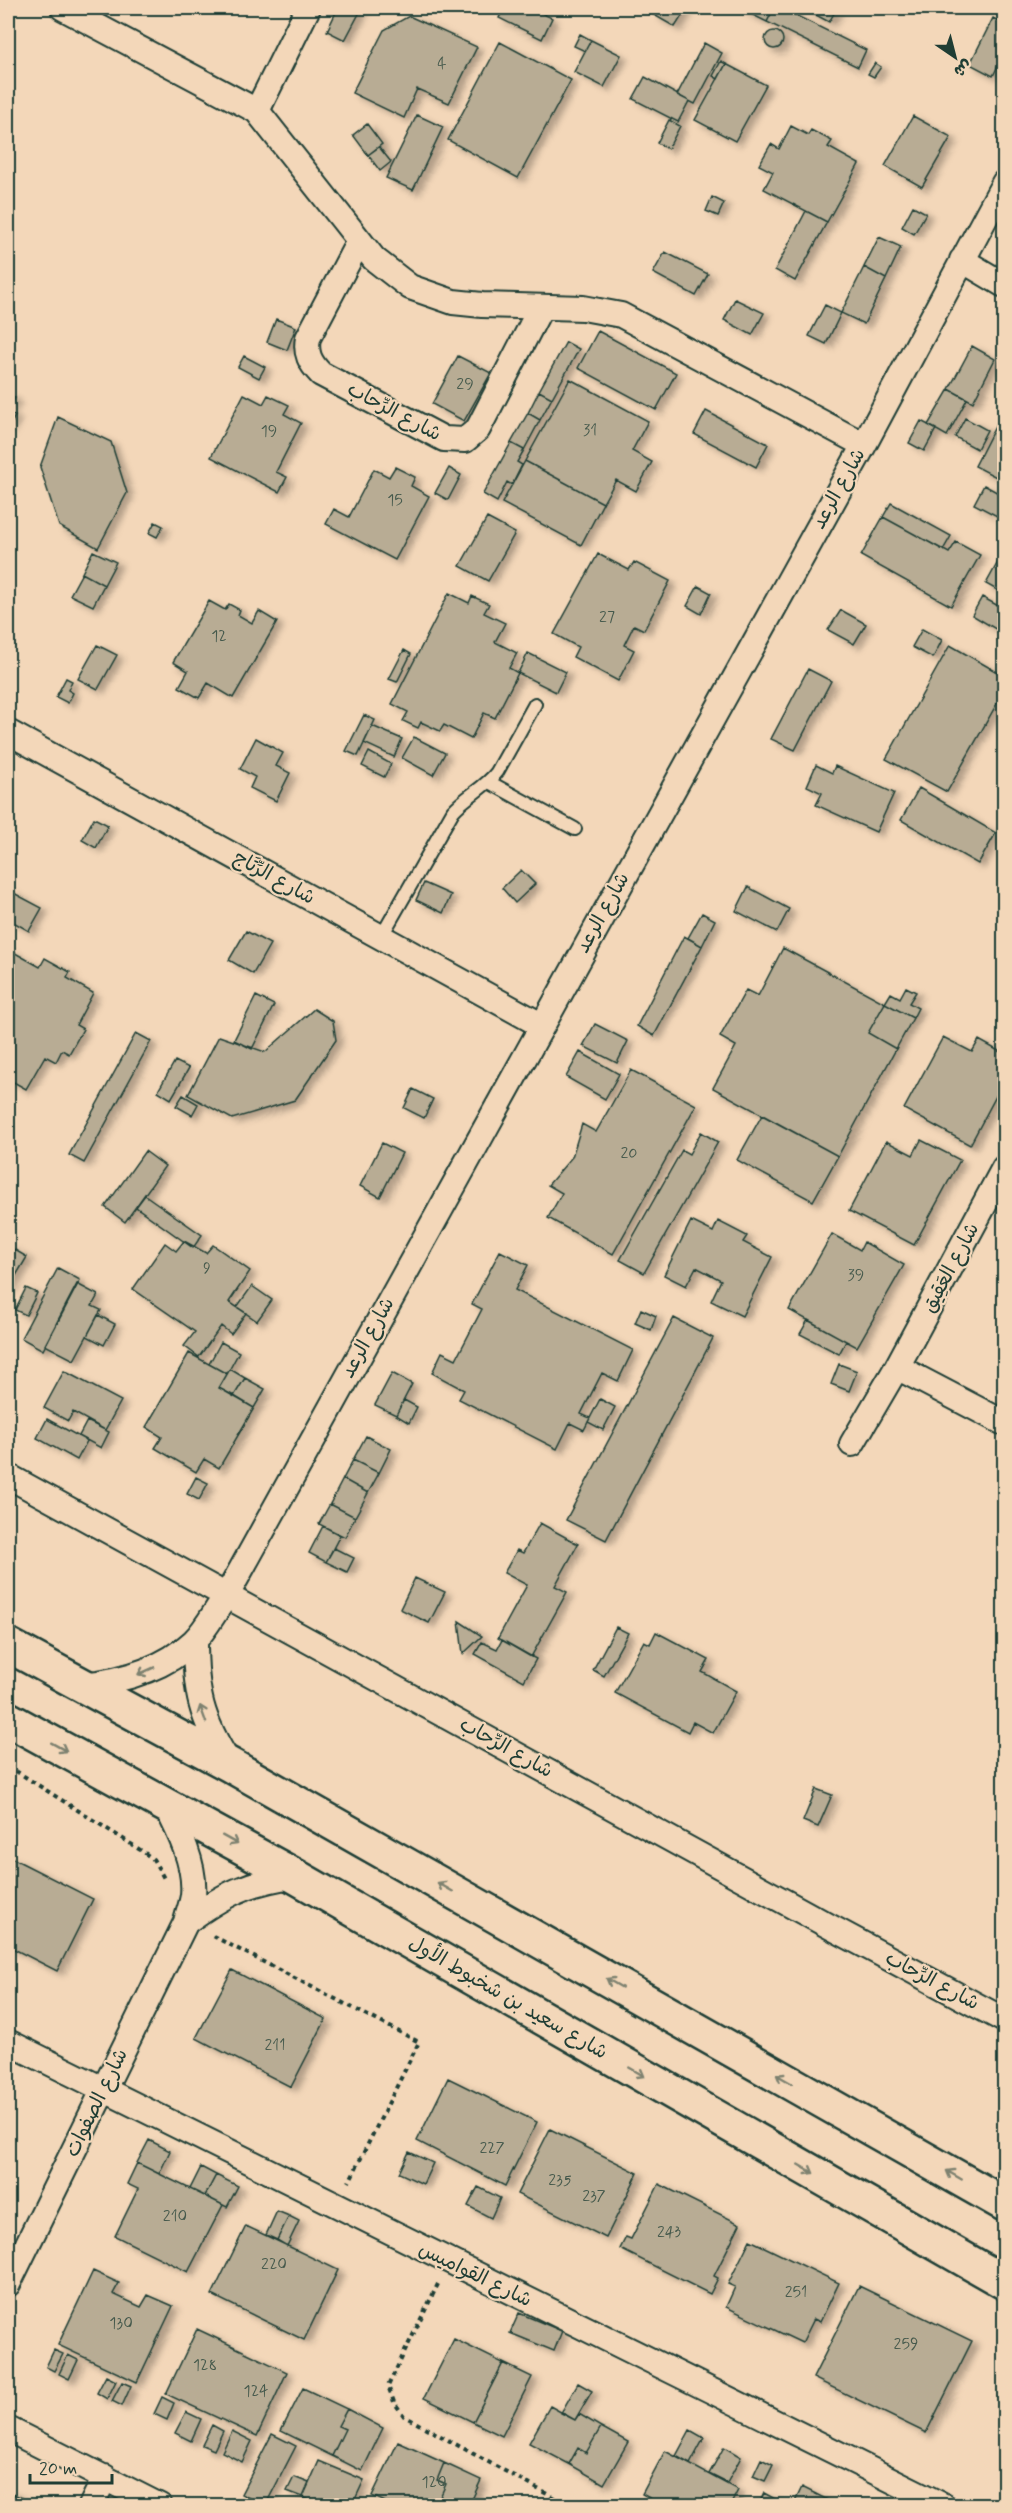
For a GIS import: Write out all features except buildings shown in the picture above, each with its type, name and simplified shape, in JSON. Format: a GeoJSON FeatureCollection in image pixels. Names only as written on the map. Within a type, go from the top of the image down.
{"type":"FeatureCollection","features":[{"type":"Feature","properties":{"kind":"main road"},"geometry":{"type":"LineString","coordinates":[[8,1645],[230,1765],[1005,2204]]}},
{"type":"Feature","properties":{"kind":"main road","name":"شارع سعيد بن شخبوط الأول"},"geometry":{"type":"LineString","coordinates":[[8,1719],[296,1876],[1005,2282]]}},
{"type":"Feature","properties":{"kind":"street"},"geometry":{"type":"LineString","coordinates":[[63,8],[256,111],[359,241],[391,274],[410,287],[453,302],[583,308],[621,315],[864,445]]}},
{"type":"Feature","properties":{"kind":"street"},"geometry":{"type":"LineString","coordinates":[[256,111],[308,8]]}},
{"type":"Feature","properties":{"kind":"street","name":"شارع الرعد"},"geometry":{"type":"LineString","coordinates":[[82,1685],[113,1682],[143,1673],[170,1659],[195,1640],[226,1594],[864,445],[1005,183]]}},
{"type":"Feature","properties":{"kind":"street","name":"شارع الرِّحاب"},"geometry":{"type":"LineString","coordinates":[[359,241],[308,338],[306,348],[309,359],[321,374],[444,439],[465,440],[478,429],[541,307]]}},
{"type":"Feature","properties":{"kind":"street"},"geometry":{"type":"LineString","coordinates":[[962,260],[1005,285]]}},
{"type":"Feature","properties":{"kind":"street","name":"شارع الرِّتَاج"},"geometry":{"type":"LineString","coordinates":[[8,732],[541,1025]]}},
{"type":"Feature","properties":{"kind":"street","name":"شارع العَقِيق"},"geometry":{"type":"LineString","coordinates":[[852,1444],[897,1367],[1005,1168]]}},
{"type":"Feature","properties":{"kind":"street"},"geometry":{"type":"LineString","coordinates":[[897,1367],[1005,1423]]}},
{"type":"Feature","properties":{"kind":"street","name":"شارع الرِّحاب"},"geometry":{"type":"LineString","coordinates":[[8,1476],[827,1925],[1005,2020]]}},
{"type":"Feature","properties":{"kind":"street"},"geometry":{"type":"LineString","coordinates":[[195,1640],[195,1674],[200,1706],[212,1737],[230,1765]]}},
{"type":"Feature","properties":{"kind":"street","name":"شارع الصفوات"},"geometry":{"type":"LineString","coordinates":[[8,2284],[186,1922],[193,1893],[190,1871],[181,1837],[166,1806]]}},
{"type":"Feature","properties":{"kind":"street","name":"شارع الصفوات"},"geometry":{"type":"LineString","coordinates":[[186,1922],[230,1892],[262,1881],[296,1876]]}},
{"type":"Feature","properties":{"kind":"street","name":"شارع القواميس"},"geometry":{"type":"LineString","coordinates":[[8,2042],[448,2262],[944,2505]]}},
{"type":"Feature","properties":{"kind":"street"},"geometry":{"type":"LineString","coordinates":[[8,2429],[160,2505]]}},
{"type":"Feature","properties":{"kind":"street"},"geometry":{"type":"LineString","coordinates":[[91,2505],[105,2477]]}},
{"type":"Feature","properties":{"kind":"lane"},"geometry":{"type":"LineString","coordinates":[[381,937],[453,811],[465,797],[489,782],[535,704]]}},
{"type":"Feature","properties":{"kind":"lane"},"geometry":{"type":"LineString","coordinates":[[489,782],[575,829]]}},
{"type":"Feature","properties":{"kind":"path"},"geometry":{"type":"LineString","coordinates":[[8,1766],[142,1851],[161,1871],[166,1883]]}},
{"type":"Feature","properties":{"kind":"path"},"geometry":{"type":"LineString","coordinates":[[186,1922],[419,2042],[337,2206]]}},
{"type":"Feature","properties":{"kind":"path"},"geometry":{"type":"LineString","coordinates":[[448,2262],[388,2386],[394,2402],[404,2416],[569,2505]]}}]}
